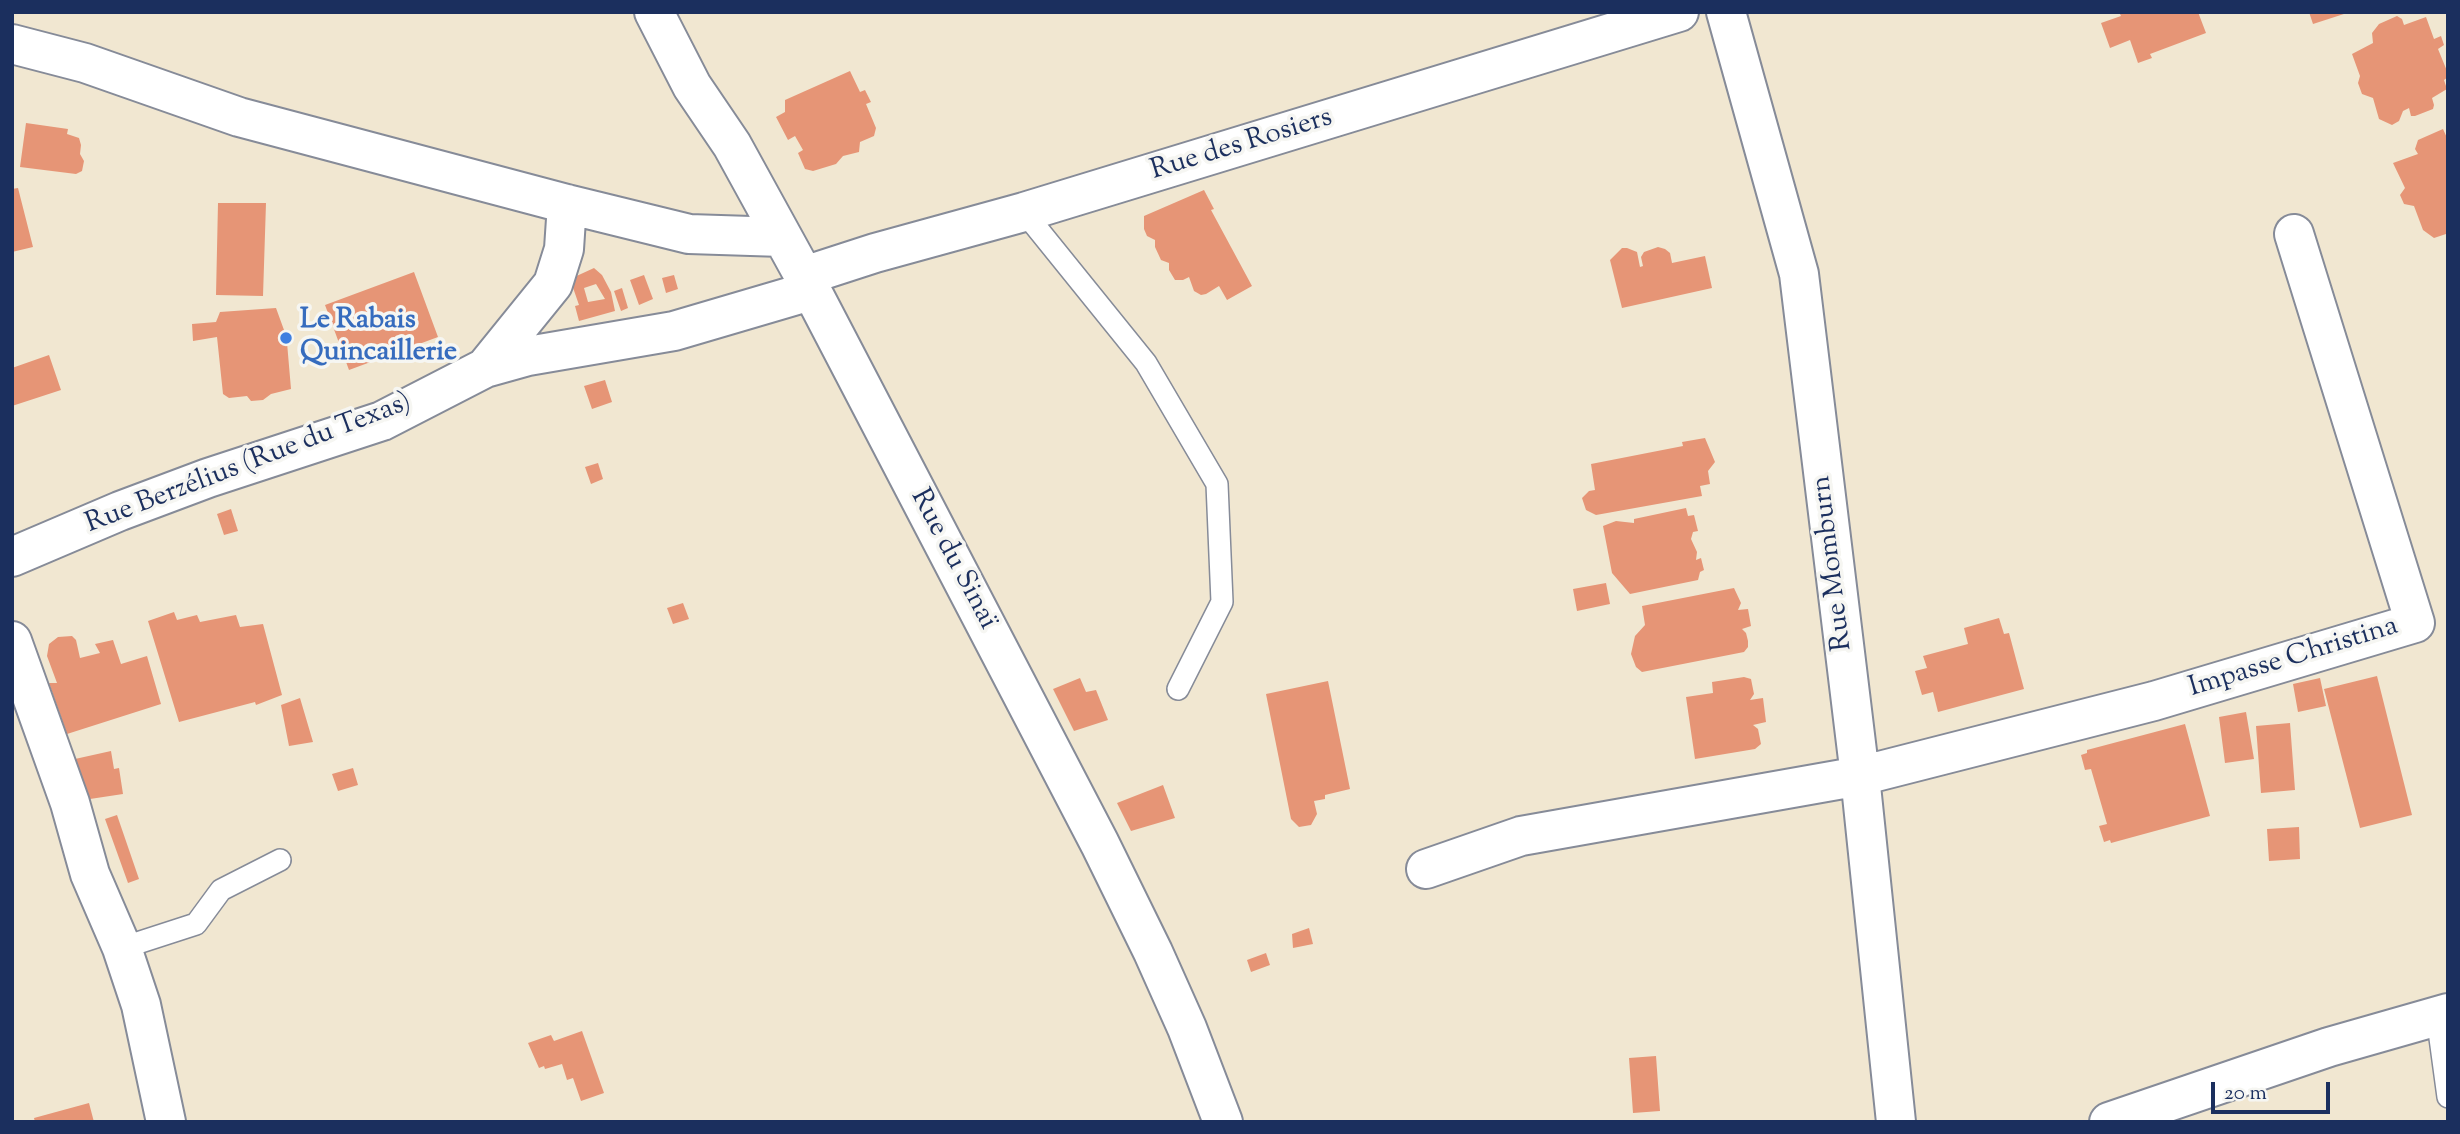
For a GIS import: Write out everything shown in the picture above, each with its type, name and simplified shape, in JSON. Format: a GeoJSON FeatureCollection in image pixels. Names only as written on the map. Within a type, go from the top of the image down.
{"type":"FeatureCollection","features":[{"type":"Feature","properties":{"kind":"street","name":"Rue du Sinaï"},"geometry":{"type":"LineString","coordinates":[[654,12],[692,86],[732,145],[782,237],[1002,655],[1129,904],[1187,1028],[1223,1122]]}},
{"type":"Feature","properties":{"kind":"street","name":"Rue des Rosiers"},"geometry":{"type":"LineString","coordinates":[[807,284],[874,253],[1024,212],[1679,12]]}},
{"type":"Feature","properties":{"kind":"street","name":"Rue Momburn"},"geometry":{"type":"LineString","coordinates":[[1726,12],[1799,274],[1860,776],[1896,1122]]}},
{"type":"Feature","properties":{"kind":"street"},"geometry":{"type":"LineString","coordinates":[[12,44],[85,63],[239,117],[567,204],[690,234],[782,237]]}},
{"type":"Feature","properties":{"kind":"street"},"geometry":{"type":"LineString","coordinates":[[485,368],[553,284],[564,249],[567,204]]}},
{"type":"Feature","properties":{"kind":"street","name":"Impasse Christina"},"geometry":{"type":"LineString","coordinates":[[1860,776],[2154,701],[2415,623],[2294,234]]}},
{"type":"Feature","properties":{"kind":"street","name":"Rue Berzélius (Rue du Texas)"},"geometry":{"type":"LineString","coordinates":[[12,557],[120,511],[208,478],[382,421],[485,368],[528,356],[674,331],[807,284]]}},
{"type":"Feature","properties":{"kind":"street"},"geometry":{"type":"LineString","coordinates":[[12,641],[70,803],[90,873],[122,948],[141,1005],[166,1122]]}},
{"type":"Feature","properties":{"kind":"street"},"geometry":{"type":"LineString","coordinates":[[1426,869],[1521,836],[1860,776]]}},
{"type":"Feature","properties":{"kind":"street"},"geometry":{"type":"LineString","coordinates":[[2109,1122],[2329,1047],[2442,1015]]}},
{"type":"Feature","properties":{"kind":"lane"},"geometry":{"type":"LineString","coordinates":[[1024,212],[1146,363],[1217,484],[1222,602],[1178,689]]}},
{"type":"Feature","properties":{"kind":"lane"},"geometry":{"type":"LineString","coordinates":[[122,948],[196,924],[221,890],[280,860]]}},
{"type":"Feature","properties":{"kind":"lane"},"geometry":{"type":"LineString","coordinates":[[2442,1015],[2448,1097]]}},
{"type":"Feature","properties":{"kind":"building"},"geometry":{"type":"Polygon","coordinates":[[[2119,12],[2198,12],[2206,33],[2150,54],[2152,58],[2138,63],[2130,40],[2110,48],[2101,23],[2121,16],[2119,12]]]}},
{"type":"Feature","properties":{"kind":"building"},"geometry":{"type":"Polygon","coordinates":[[[2309,12],[2347,12],[2347,13],[2313,24],[2309,12]]]}},
{"type":"Feature","properties":{"kind":"building"},"geometry":{"type":"Polygon","coordinates":[[[2397,16],[2402,19],[2404,25],[2426,17],[2434,39],[2441,36],[2444,45],[2438,49],[2448,77],[2444,80],[2447,89],[2432,98],[2433,109],[2411,116],[2409,108],[2403,111],[2399,121],[2392,125],[2379,119],[2373,98],[2362,94],[2358,83],[2360,76],[2352,54],[2373,43],[2372,33],[2379,24],[2397,16]]]}},
{"type":"Feature","properties":{"kind":"building"},"geometry":{"type":"Polygon","coordinates":[[[850,71],[860,92],[865,90],[871,102],[866,104],[876,128],[874,136],[860,142],[859,152],[843,156],[836,164],[813,171],[805,169],[798,153],[803,150],[795,136],[788,140],[776,117],[785,112],[785,100],[850,71]]]}},
{"type":"Feature","properties":{"kind":"building"},"geometry":{"type":"Polygon","coordinates":[[[26,123],[68,129],[67,134],[79,138],[80,154],[84,161],[82,171],[76,174],[20,167],[26,123]]]}},
{"type":"Feature","properties":{"kind":"building"},"geometry":{"type":"Polygon","coordinates":[[[2443,129],[2448,140],[2448,229],[2446,234],[2434,238],[2423,230],[2414,206],[2404,204],[2400,195],[2405,188],[2393,163],[2418,154],[2415,149],[2418,140],[2443,129]]]}},
{"type":"Feature","properties":{"kind":"building"},"geometry":{"type":"Polygon","coordinates":[[[18,188],[33,247],[12,252],[12,189],[18,188]]]}},
{"type":"Feature","properties":{"kind":"building"},"geometry":{"type":"Polygon","coordinates":[[[1204,190],[1214,209],[1211,210],[1252,286],[1227,300],[1219,286],[1201,295],[1194,291],[1189,277],[1175,280],[1169,270],[1169,263],[1161,260],[1155,240],[1147,236],[1144,229],[1144,216],[1204,190]]]}},
{"type":"Feature","properties":{"kind":"building"},"geometry":{"type":"Polygon","coordinates":[[[218,203],[266,203],[263,296],[216,295],[218,203]]]}},
{"type":"Feature","properties":{"kind":"building"},"geometry":{"type":"Polygon","coordinates":[[[1658,247],[1670,253],[1672,263],[1705,256],[1712,288],[1622,308],[1610,260],[1622,248],[1627,248],[1637,252],[1640,267],[1643,266],[1641,257],[1644,252],[1658,247]]]}},
{"type":"Feature","properties":{"kind":"building"},"geometry":{"type":"Polygon","coordinates":[[[594,268],[602,275],[611,292],[615,311],[579,321],[575,306],[579,305],[570,279],[594,268]],[[596,284],[584,288],[588,302],[605,299],[596,284]]]}},
{"type":"Feature","properties":{"kind":"building"},"geometry":{"type":"Polygon","coordinates":[[[414,272],[438,337],[349,370],[325,305],[414,272]]]}},
{"type":"Feature","properties":{"kind":"building"},"geometry":{"type":"Polygon","coordinates":[[[644,275],[653,299],[639,305],[630,280],[644,275]]]}},
{"type":"Feature","properties":{"kind":"building"},"geometry":{"type":"Polygon","coordinates":[[[674,275],[678,289],[666,293],[662,278],[674,275]]]}},
{"type":"Feature","properties":{"kind":"building"},"geometry":{"type":"Polygon","coordinates":[[[622,288],[628,308],[621,311],[614,291],[622,288]]]}},
{"type":"Feature","properties":{"kind":"building"},"geometry":{"type":"Polygon","coordinates":[[[276,308],[286,331],[291,389],[271,394],[263,400],[251,401],[247,396],[229,398],[223,394],[217,337],[193,341],[192,324],[216,322],[220,312],[276,308]]]}},
{"type":"Feature","properties":{"kind":"building"},"geometry":{"type":"Polygon","coordinates":[[[49,355],[61,390],[12,406],[12,368],[49,355]]]}},
{"type":"Feature","properties":{"kind":"building"},"geometry":{"type":"Polygon","coordinates":[[[605,380],[612,402],[592,409],[584,386],[605,380]]]}},
{"type":"Feature","properties":{"kind":"building"},"geometry":{"type":"Polygon","coordinates":[[[1705,438],[1715,462],[1708,471],[1710,484],[1700,486],[1702,496],[1596,515],[1586,510],[1582,498],[1589,491],[1595,490],[1591,464],[1683,446],[1682,442],[1705,438]]]}},
{"type":"Feature","properties":{"kind":"building"},"geometry":{"type":"Polygon","coordinates":[[[598,463],[603,479],[591,484],[585,467],[598,463]]]}},
{"type":"Feature","properties":{"kind":"building"},"geometry":{"type":"Polygon","coordinates":[[[1686,508],[1688,516],[1694,515],[1698,531],[1693,532],[1691,539],[1697,552],[1696,560],[1701,558],[1704,570],[1700,572],[1698,580],[1630,594],[1612,573],[1603,526],[1616,521],[1634,523],[1634,519],[1686,508]]]}},
{"type":"Feature","properties":{"kind":"building"},"geometry":{"type":"Polygon","coordinates":[[[231,509],[238,531],[224,535],[217,514],[231,509]]]}},
{"type":"Feature","properties":{"kind":"building"},"geometry":{"type":"Polygon","coordinates":[[[1606,583],[1610,604],[1577,611],[1573,589],[1606,583]]]}},
{"type":"Feature","properties":{"kind":"building"},"geometry":{"type":"Polygon","coordinates":[[[1734,588],[1741,603],[1738,610],[1748,609],[1751,626],[1742,629],[1748,641],[1744,652],[1642,672],[1636,667],[1631,654],[1635,636],[1645,625],[1642,606],[1734,588]]]}},
{"type":"Feature","properties":{"kind":"building"},"geometry":{"type":"Polygon","coordinates":[[[683,603],[689,619],[673,624],[667,608],[683,603]]]}},
{"type":"Feature","properties":{"kind":"building"},"geometry":{"type":"Polygon","coordinates":[[[174,612],[177,620],[197,615],[200,622],[236,615],[240,627],[263,624],[282,695],[256,705],[255,702],[179,722],[148,621],[174,612]]]}},
{"type":"Feature","properties":{"kind":"building"},"geometry":{"type":"Polygon","coordinates":[[[1999,618],[2004,634],[2009,633],[2024,689],[1938,712],[1933,692],[1922,695],[1915,671],[1927,668],[1923,656],[1968,644],[1964,628],[1999,618]]]}},
{"type":"Feature","properties":{"kind":"building"},"geometry":{"type":"Polygon","coordinates":[[[72,636],[76,640],[80,658],[100,653],[95,644],[113,640],[121,664],[147,656],[161,704],[67,734],[49,683],[57,683],[47,656],[49,644],[58,637],[72,636]]]}},
{"type":"Feature","properties":{"kind":"building"},"geometry":{"type":"Polygon","coordinates":[[[2377,676],[2412,815],[2360,828],[2324,689],[2377,676]]]}},
{"type":"Feature","properties":{"kind":"building"},"geometry":{"type":"Polygon","coordinates":[[[1744,677],[1751,679],[1754,694],[1750,700],[1763,698],[1766,722],[1753,725],[1758,729],[1761,744],[1755,749],[1695,759],[1686,697],[1713,693],[1712,682],[1744,677]]]}},
{"type":"Feature","properties":{"kind":"building"},"geometry":{"type":"Polygon","coordinates":[[[1080,678],[1086,692],[1096,690],[1108,720],[1074,731],[1053,689],[1080,678]]]}},
{"type":"Feature","properties":{"kind":"building"},"geometry":{"type":"Polygon","coordinates":[[[2320,678],[2326,706],[2298,712],[2293,684],[2320,678]]]}},
{"type":"Feature","properties":{"kind":"building"},"geometry":{"type":"Polygon","coordinates":[[[1328,681],[1350,789],[1325,795],[1325,799],[1314,801],[1317,814],[1311,825],[1299,827],[1291,819],[1266,694],[1328,681]]]}},
{"type":"Feature","properties":{"kind":"building"},"geometry":{"type":"Polygon","coordinates":[[[300,698],[313,742],[289,746],[281,705],[300,698]]]}},
{"type":"Feature","properties":{"kind":"building"},"geometry":{"type":"Polygon","coordinates":[[[2246,712],[2254,759],[2225,763],[2219,717],[2246,712]]]}},
{"type":"Feature","properties":{"kind":"building"},"geometry":{"type":"Polygon","coordinates":[[[2290,723],[2295,790],[2261,793],[2256,726],[2290,723]]]}},
{"type":"Feature","properties":{"kind":"building"},"geometry":{"type":"Polygon","coordinates":[[[2185,724],[2210,816],[2111,843],[2110,840],[2104,842],[2099,826],[2107,824],[2091,769],[2085,770],[2081,755],[2087,753],[2087,750],[2185,724]]]}},
{"type":"Feature","properties":{"kind":"building"},"geometry":{"type":"Polygon","coordinates":[[[111,751],[114,769],[119,768],[123,794],[90,799],[75,759],[111,751]]]}},
{"type":"Feature","properties":{"kind":"building"},"geometry":{"type":"Polygon","coordinates":[[[353,768],[358,785],[338,791],[332,774],[353,768]]]}},
{"type":"Feature","properties":{"kind":"building"},"geometry":{"type":"Polygon","coordinates":[[[1163,785],[1175,818],[1131,831],[1117,803],[1163,785]]]}},
{"type":"Feature","properties":{"kind":"building"},"geometry":{"type":"Polygon","coordinates":[[[117,815],[139,879],[128,883],[105,819],[117,815]]]}},
{"type":"Feature","properties":{"kind":"building"},"geometry":{"type":"Polygon","coordinates":[[[2299,827],[2300,859],[2269,861],[2267,829],[2299,827]]]}},
{"type":"Feature","properties":{"kind":"building"},"geometry":{"type":"Polygon","coordinates":[[[1309,928],[1313,944],[1293,948],[1292,934],[1309,928]]]}},
{"type":"Feature","properties":{"kind":"building"},"geometry":{"type":"Polygon","coordinates":[[[1266,953],[1270,965],[1251,972],[1247,960],[1266,953]]]}},
{"type":"Feature","properties":{"kind":"building"},"geometry":{"type":"Polygon","coordinates":[[[582,1031],[604,1093],[581,1101],[573,1078],[567,1080],[562,1064],[539,1068],[528,1043],[551,1035],[554,1041],[582,1031]]]}},
{"type":"Feature","properties":{"kind":"building"},"geometry":{"type":"Polygon","coordinates":[[[1656,1056],[1660,1111],[1633,1113],[1629,1058],[1656,1056]]]}},
{"type":"Feature","properties":{"kind":"building"},"geometry":{"type":"Polygon","coordinates":[[[89,1103],[94,1122],[35,1122],[34,1118],[89,1103]]]}},
{"type":"Feature","properties":{"kind":"place","name":"Le Rabais Quincaillerie"},"geometry":{"type":"Point","coordinates":[286,338]}}]}
